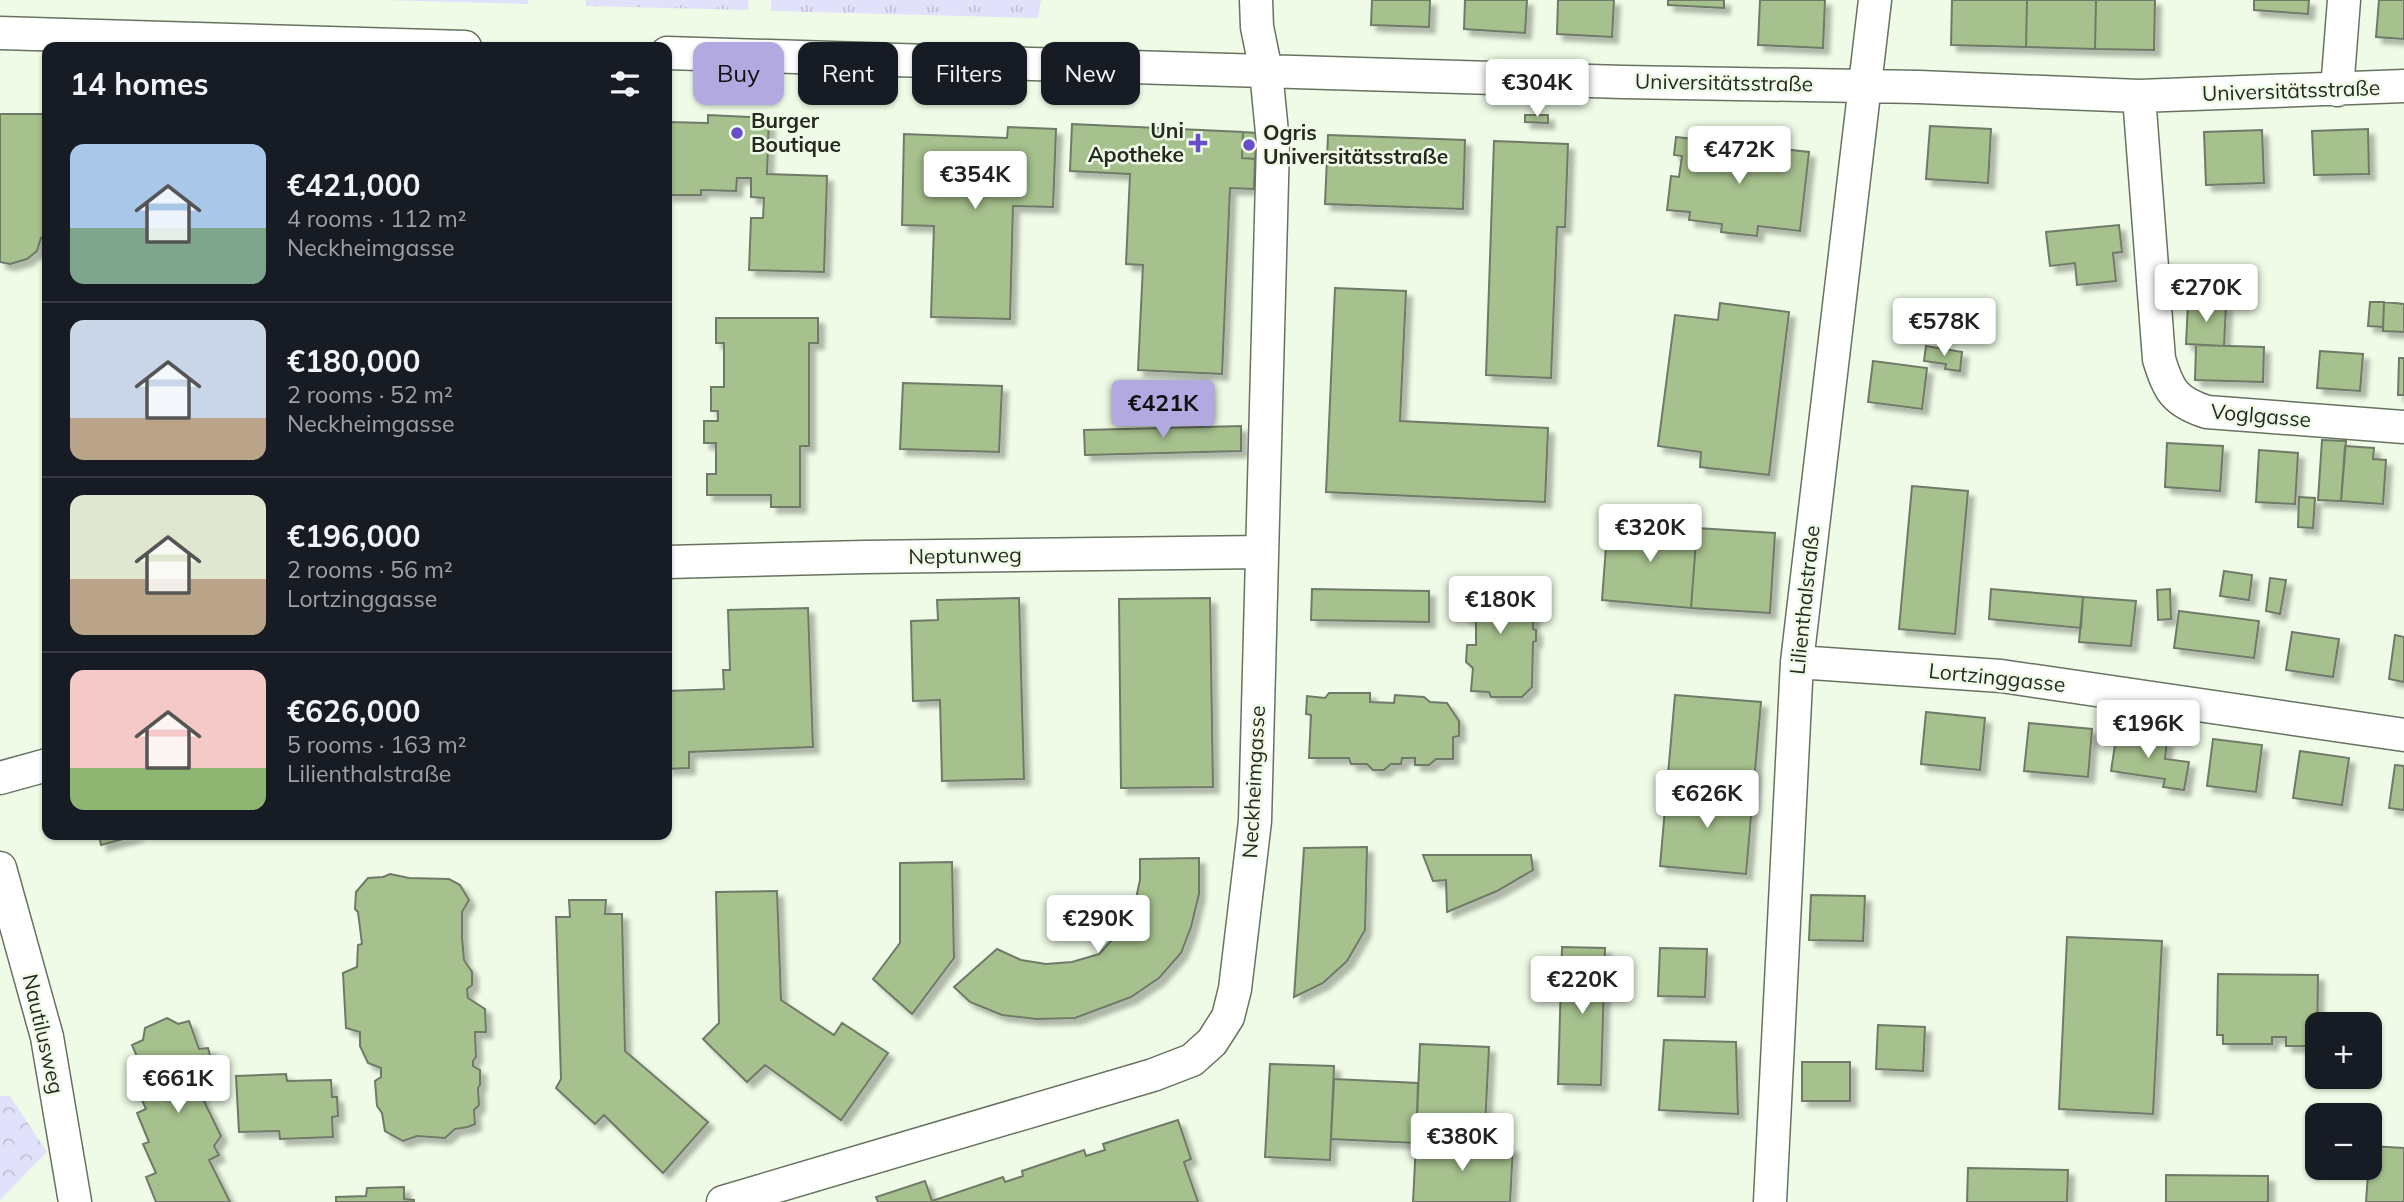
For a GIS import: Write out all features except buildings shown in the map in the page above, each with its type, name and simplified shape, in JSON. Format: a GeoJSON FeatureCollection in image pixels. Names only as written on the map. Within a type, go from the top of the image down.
{"type":"FeatureCollection","features":[{"type":"Feature","properties":{"kind":"street","name":"Neckheimgasse"},"geometry":{"type":"LineString","coordinates":[[723,1202],[1153,1075],[1192,1060],[1212,1042],[1228,1017],[1235,989],[1255,821],[1273,143],[1266,71],[1257,27],[1256,0]]}},
{"type":"Feature","properties":{"kind":"street","name":"Lilienthalstraße"},"geometry":{"type":"LineString","coordinates":[[1769,1202],[1797,662],[1875,0]]}},
{"type":"Feature","properties":{"kind":"street"},"geometry":{"type":"LineString","coordinates":[[2337,90],[2344,0]]}},
{"type":"Feature","properties":{"kind":"street"},"geometry":{"type":"LineString","coordinates":[[0,33],[298,42]]}},
{"type":"Feature","properties":{"kind":"street","name":"Universitätsstraße"},"geometry":{"type":"LineString","coordinates":[[672,53],[2139,96],[2404,86]]}},
{"type":"Feature","properties":{"kind":"street","name":"Voglgasse"},"geometry":{"type":"LineString","coordinates":[[2139,96],[2159,359],[2164,379],[2172,393],[2186,405],[2207,412],[2404,427]]}},
{"type":"Feature","properties":{"kind":"street","name":"Neptunweg"},"geometry":{"type":"LineString","coordinates":[[672,562],[1262,552]]}},
{"type":"Feature","properties":{"kind":"street","name":"Lortzinggasse"},"geometry":{"type":"LineString","coordinates":[[1797,662],[2001,676],[2404,735]]}},
{"type":"Feature","properties":{"kind":"street"},"geometry":{"type":"LineString","coordinates":[[0,778],[42,766]]}},
{"type":"Feature","properties":{"kind":"street","name":"Nautilusweg"},"geometry":{"type":"LineString","coordinates":[[0,868],[47,1037],[75,1202]]}},
{"type":"Feature","properties":{"kind":"green space"},"geometry":{"type":"Polygon","coordinates":[[[382,0],[528,0],[528,4],[382,0]]]}},
{"type":"Feature","properties":{"kind":"green space"},"geometry":{"type":"Polygon","coordinates":[[[586,0],[748,0],[749,10],[586,6],[586,0]]]}},
{"type":"Feature","properties":{"kind":"green space"},"geometry":{"type":"Polygon","coordinates":[[[771,0],[1041,0],[1038,18],[771,11],[771,0]]]}},
{"type":"Feature","properties":{"kind":"green space"},"geometry":{"type":"Polygon","coordinates":[[[0,1096],[10,1096],[47,1152],[0,1200],[0,1096]]]}},
{"type":"Feature","properties":{"kind":"place","name":"Burger Boutique"},"geometry":{"type":"Point","coordinates":[737,133]}},
{"type":"Feature","properties":{"kind":"place","name":"Uni Apotheke"},"geometry":{"type":"Point","coordinates":[1198,143]}},
{"type":"Feature","properties":{"kind":"place","name":"Ogris Universitätsstraße"},"geometry":{"type":"Point","coordinates":[1249,145]}}]}
